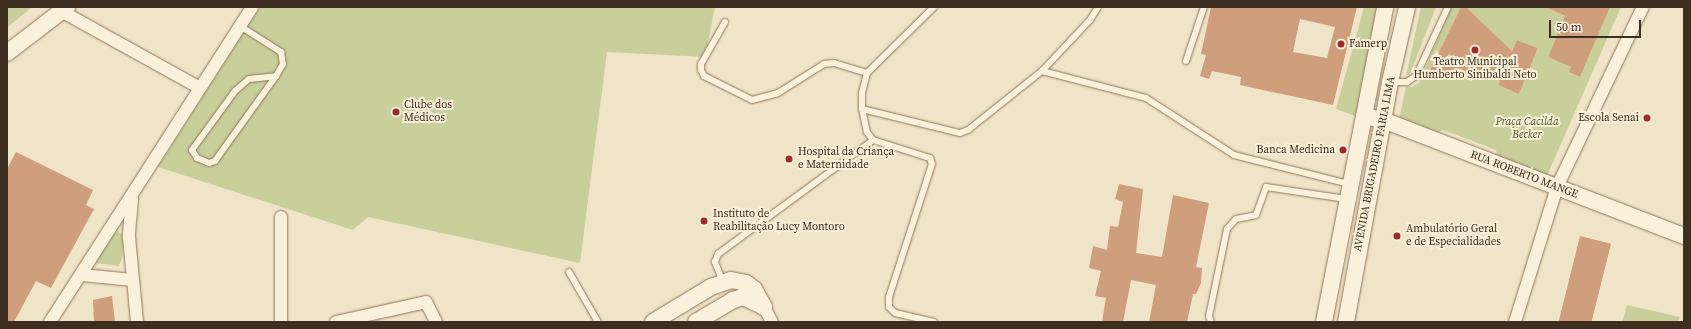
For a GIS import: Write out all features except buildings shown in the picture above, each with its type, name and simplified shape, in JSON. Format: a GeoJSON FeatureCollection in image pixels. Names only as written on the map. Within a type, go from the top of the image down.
{"type":"FeatureCollection","features":[{"type":"Feature","properties":{"kind":"main road","name":"AVENIDA BRIGADEIRO FARIA LIMA"},"geometry":{"type":"LineString","coordinates":[[1324,322],[1385,7]]}},
{"type":"Feature","properties":{"kind":"main road","name":"AVENIDA BRIGADEIRO FARIA LIMA"},"geometry":{"type":"LineString","coordinates":[[1346,322],[1390,82],[1407,7]]}},
{"type":"Feature","properties":{"kind":"main road"},"geometry":{"type":"LineString","coordinates":[[7,53],[64,9]]}},
{"type":"Feature","properties":{"kind":"main road","name":"RUA ROBERTO MANGE"},"geometry":{"type":"LineString","coordinates":[[1364,116],[1383,120],[1684,236]]}},
{"type":"Feature","properties":{"kind":"main road"},"geometry":{"type":"LineString","coordinates":[[653,322],[723,282],[738,280],[746,283],[754,289],[764,307]]}},
{"type":"Feature","properties":{"kind":"main road"},"geometry":{"type":"LineString","coordinates":[[696,322],[733,300],[743,297],[764,307]]}},
{"type":"Feature","properties":{"kind":"street"},"geometry":{"type":"LineString","coordinates":[[50,322],[82,275],[252,7]]}},
{"type":"Feature","properties":{"kind":"street"},"geometry":{"type":"LineString","coordinates":[[1516,322],[1557,187],[1642,7]]}},
{"type":"Feature","properties":{"kind":"street"},"geometry":{"type":"LineString","coordinates":[[64,9],[200,88]]}},
{"type":"Feature","properties":{"kind":"street"},"geometry":{"type":"LineString","coordinates":[[132,196],[129,237],[137,322]]}},
{"type":"Feature","properties":{"kind":"street"},"geometry":{"type":"LineString","coordinates":[[281,217],[282,322]]}},
{"type":"Feature","properties":{"kind":"street"},"geometry":{"type":"LineString","coordinates":[[82,275],[133,280]]}},
{"type":"Feature","properties":{"kind":"street"},"geometry":{"type":"LineString","coordinates":[[336,322],[426,302],[436,322]]}},
{"type":"Feature","properties":{"kind":"street"},"geometry":{"type":"LineString","coordinates":[[764,307],[772,322]]}},
{"type":"Feature","properties":{"kind":"lane"},"geometry":{"type":"LineString","coordinates":[[934,7],[867,73],[862,93],[862,109],[867,132],[873,140],[930,158],[932,164],[889,297],[889,307],[895,313],[934,322]]}},
{"type":"Feature","properties":{"kind":"lane"},"geometry":{"type":"LineString","coordinates":[[862,109],[960,132],[968,130],[1042,71],[1090,20],[1098,7]]}},
{"type":"Feature","properties":{"kind":"lane"},"geometry":{"type":"LineString","coordinates":[[1186,61],[1204,7]]}},
{"type":"Feature","properties":{"kind":"lane"},"geometry":{"type":"LineString","coordinates":[[1390,82],[1407,82],[1416,76],[1448,7]]}},
{"type":"Feature","properties":{"kind":"lane"},"geometry":{"type":"LineString","coordinates":[[725,22],[701,64],[701,70],[704,76],[752,100],[778,93],[824,64],[834,63],[867,73]]}},
{"type":"Feature","properties":{"kind":"lane"},"geometry":{"type":"LineString","coordinates":[[240,26],[281,52],[283,64],[276,76],[215,161],[209,163],[197,158],[192,150],[235,91],[249,79],[276,76]]}},
{"type":"Feature","properties":{"kind":"lane"},"geometry":{"type":"LineString","coordinates":[[1042,71],[1146,98],[1234,155],[1348,192]]}},
{"type":"Feature","properties":{"kind":"lane"},"geometry":{"type":"LineString","coordinates":[[723,282],[715,262],[718,254],[873,140]]}},
{"type":"Feature","properties":{"kind":"lane"},"geometry":{"type":"LineString","coordinates":[[1211,322],[1209,316],[1227,229],[1236,219],[1256,215],[1263,190],[1269,187],[1348,192]]}},
{"type":"Feature","properties":{"kind":"lane"},"geometry":{"type":"LineString","coordinates":[[569,272],[598,322]]}},
{"type":"Feature","properties":{"kind":"green space"},"geometry":{"type":"Polygon","coordinates":[[[7,7],[32,7],[7,28],[7,7]]]}},
{"type":"Feature","properties":{"kind":"green space","name":"Clube dos Médicos"},"geometry":{"type":"Polygon","coordinates":[[[260,7],[715,7],[705,57],[607,52],[580,263],[368,217],[353,230],[158,167],[260,7]]]}},
{"type":"Feature","properties":{"kind":"green space"},"geometry":{"type":"Polygon","coordinates":[[[1364,7],[1380,7],[1358,117],[1336,109],[1364,7]]]}},
{"type":"Feature","properties":{"kind":"green space"},"geometry":{"type":"Polygon","coordinates":[[[1421,7],[1436,7],[1410,74],[1406,76],[1421,7]]]}},
{"type":"Feature","properties":{"kind":"green space","name":"Praça Cacilda Becker"},"geometry":{"type":"Polygon","coordinates":[[[1451,7],[1461,7],[1428,74],[1503,74],[1498,85],[1519,94],[1538,48],[1517,40],[1512,51],[1466,7],[1547,7],[1583,26],[1564,18],[1557,34],[1570,40],[1569,43],[1556,38],[1548,57],[1571,67],[1569,72],[1580,77],[1610,7],[1621,7],[1546,178],[1498,158],[1496,150],[1443,130],[1433,134],[1399,120],[1406,86],[1412,87],[1419,83],[1451,7]]]}},
{"type":"Feature","properties":{"kind":"green space"},"geometry":{"type":"Polygon","coordinates":[[[118,231],[124,237],[122,258],[119,266],[96,263],[109,239],[118,231]]]}},
{"type":"Feature","properties":{"kind":"green space"},"geometry":{"type":"Polygon","coordinates":[[[1627,305],[1680,317],[1678,322],[1622,322],[1627,305]]]}},
{"type":"Feature","properties":{"kind":"place","name":"Famerp"},"geometry":{"type":"Point","coordinates":[1341,44]}},
{"type":"Feature","properties":{"kind":"place","name":"Teatro Municipal Humberto Sinibaldi Neto"},"geometry":{"type":"Point","coordinates":[1475,50]}},
{"type":"Feature","properties":{"kind":"place","name":"Clube dos Médicos"},"geometry":{"type":"Point","coordinates":[396,112]}},
{"type":"Feature","properties":{"kind":"place","name":"Escola Senai"},"geometry":{"type":"Point","coordinates":[1647,118]}},
{"type":"Feature","properties":{"kind":"place","name":"Banca Medicina"},"geometry":{"type":"Point","coordinates":[1343,150]}},
{"type":"Feature","properties":{"kind":"place","name":"Hospital da Criança e Maternidade"},"geometry":{"type":"Point","coordinates":[789,159]}},
{"type":"Feature","properties":{"kind":"place","name":"Instituto de Reabilitação Lucy Montoro"},"geometry":{"type":"Point","coordinates":[704,221]}},
{"type":"Feature","properties":{"kind":"place","name":"Ambulatório Geral e de Especialidades"},"geometry":{"type":"Point","coordinates":[1397,236]}}]}
